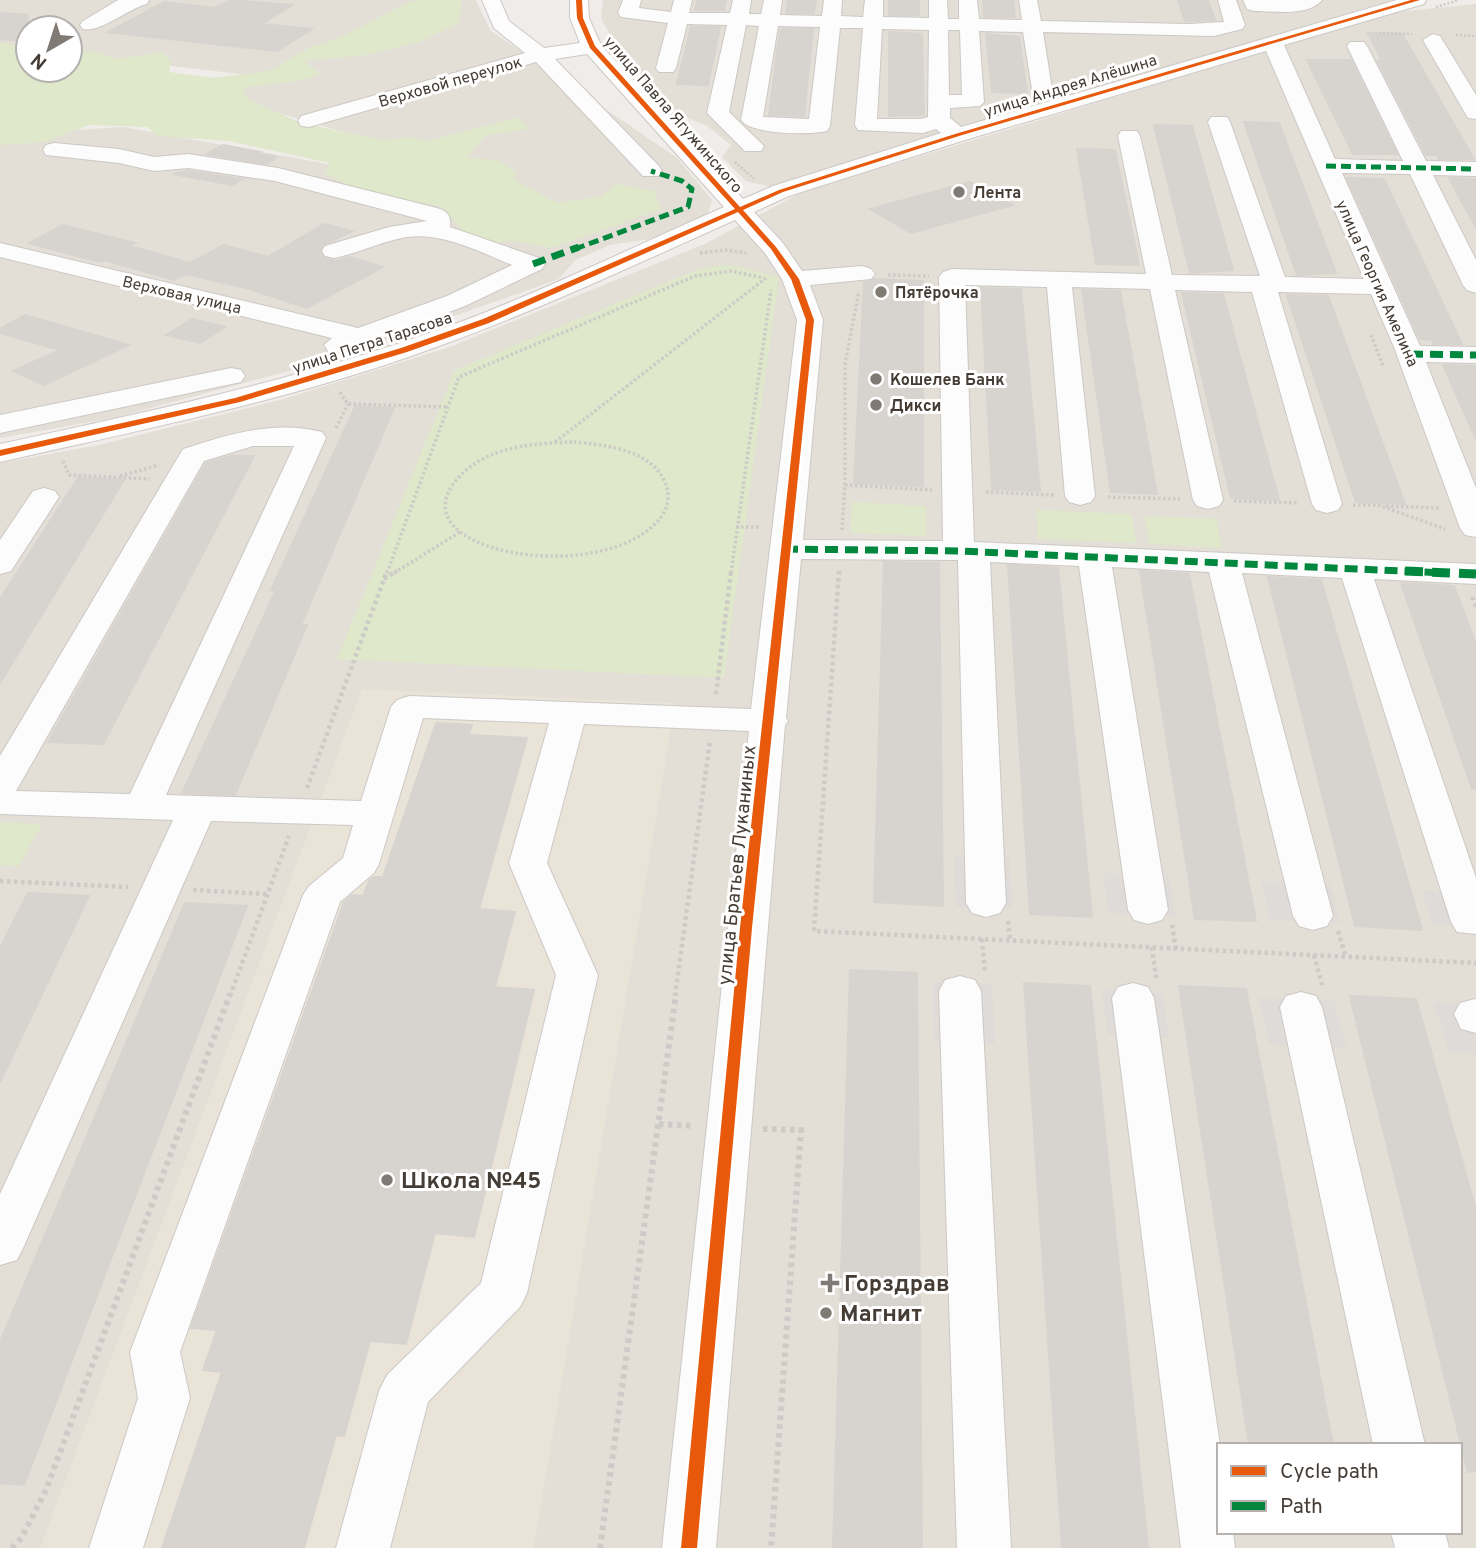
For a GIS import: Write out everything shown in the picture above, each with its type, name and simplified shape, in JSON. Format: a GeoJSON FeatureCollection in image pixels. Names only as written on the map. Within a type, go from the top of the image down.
{"type":"FeatureCollection","features":[{"type":"Feature","properties":{"kind":"street"},"geometry":{"type":"LineString","coordinates":[[90,25],[128,2],[140,0]]}},
{"type":"Feature","properties":{"kind":"street"},"geometry":{"type":"LineString","coordinates":[[491,0],[501,24],[540,55],[652,171]]}},
{"type":"Feature","properties":{"kind":"street"},"geometry":{"type":"LineString","coordinates":[[772,10],[752,120],[760,124],[819,126],[833,0]]}},
{"type":"Feature","properties":{"kind":"street"},"geometry":{"type":"LineString","coordinates":[[874,0],[866,125],[923,126],[939,111],[973,102],[968,0]]}},
{"type":"Feature","properties":{"kind":"street"},"geometry":{"type":"LineString","coordinates":[[938,0],[939,111],[957,135]]}},
{"type":"Feature","properties":{"kind":"street"},"geometry":{"type":"LineString","coordinates":[[1028,0],[1042,89]]}},
{"type":"Feature","properties":{"kind":"street"},"geometry":{"type":"LineString","coordinates":[[591,9],[630,7],[772,10],[831,23],[1032,27],[1072,19],[1141,29],[1226,28],[1235,25],[1227,0]]}},
{"type":"Feature","properties":{"kind":"street"},"geometry":{"type":"LineString","coordinates":[[1252,0],[1254,5],[1301,5],[1313,0]]}},
{"type":"Feature","properties":{"kind":"street","name":"улица Андрея Алёшина"},"geometry":{"type":"LineString","coordinates":[[736,209],[817,179],[957,135],[1416,0]]}},
{"type":"Feature","properties":{"kind":"street","name":"улица Павла Ягужинского"},"geometry":{"type":"LineString","coordinates":[[591,9],[592,47],[711,177],[736,209]]}},
{"type":"Feature","properties":{"kind":"street"},"geometry":{"type":"LineString","coordinates":[[666,68],[681,9]]}},
{"type":"Feature","properties":{"kind":"street"},"geometry":{"type":"LineString","coordinates":[[740,10],[718,113],[753,146]]}},
{"type":"Feature","properties":{"kind":"street"},"geometry":{"type":"LineString","coordinates":[[1136,10],[1141,29]]}},
{"type":"Feature","properties":{"kind":"street"},"geometry":{"type":"LineString","coordinates":[[1433,40],[1476,113]]}},
{"type":"Feature","properties":{"kind":"street","name":"улица Георгия Амелина"},"geometry":{"type":"LineString","coordinates":[[1272,41],[1410,354],[1476,528]]}},
{"type":"Feature","properties":{"kind":"street"},"geometry":{"type":"LineString","coordinates":[[1357,46],[1476,285]]}},
{"type":"Feature","properties":{"kind":"street","name":"Верховой переулок"},"geometry":{"type":"LineString","coordinates":[[309,121],[540,55],[592,47]]}},
{"type":"Feature","properties":{"kind":"street"},"geometry":{"type":"LineString","coordinates":[[1219,122],[1273,278],[1263,285]]}},
{"type":"Feature","properties":{"kind":"street"},"geometry":{"type":"LineString","coordinates":[[1129,136],[1208,500]]}},
{"type":"Feature","properties":{"kind":"street"},"geometry":{"type":"LineString","coordinates":[[54,150],[119,156],[154,164],[188,161],[278,174],[304,183],[429,213],[439,217],[438,230]]}},
{"type":"Feature","properties":{"kind":"street"},"geometry":{"type":"LineString","coordinates":[[1326,166],[1476,169]]}},
{"type":"Feature","properties":{"kind":"street","name":"улица Братьев Луканиных"},"geometry":{"type":"LineString","coordinates":[[689,1548],[746,928],[770,721],[785,549],[810,320],[795,279],[774,248],[736,209]]}},
{"type":"Feature","properties":{"kind":"street","name":"улица Петра Тарасова"},"geometry":{"type":"LineString","coordinates":[[0,453],[237,400],[404,350],[486,321],[631,259],[736,209]]}},
{"type":"Feature","properties":{"kind":"street"},"geometry":{"type":"LineString","coordinates":[[0,425],[243,374],[363,337],[456,302],[533,264],[438,230],[410,230],[334,251]]}},
{"type":"Feature","properties":{"kind":"street","name":"Верховая улица"},"geometry":{"type":"LineString","coordinates":[[0,250],[363,337],[404,350]]}},
{"type":"Feature","properties":{"kind":"street"},"geometry":{"type":"LineString","coordinates":[[795,279],[862,274]]}},
{"type":"Feature","properties":{"kind":"street"},"geometry":{"type":"LineString","coordinates":[[986,903],[952,277],[1380,287]]}},
{"type":"Feature","properties":{"kind":"street"},"geometry":{"type":"LineString","coordinates":[[1059,280],[1080,496]]}},
{"type":"Feature","properties":{"kind":"street"},"geometry":{"type":"LineString","coordinates":[[1263,285],[1327,504]]}},
{"type":"Feature","properties":{"kind":"street"},"geometry":{"type":"LineString","coordinates":[[1410,354],[1476,355]]}},
{"type":"Feature","properties":{"kind":"street"},"geometry":{"type":"LineString","coordinates":[[0,787],[193,454],[251,437],[312,438],[142,808]]}},
{"type":"Feature","properties":{"kind":"street"},"geometry":{"type":"LineString","coordinates":[[0,564],[44,497]]}},
{"type":"Feature","properties":{"kind":"street"},"geometry":{"type":"LineString","coordinates":[[785,549],[966,551],[1476,574]]}},
{"type":"Feature","properties":{"kind":"street"},"geometry":{"type":"LineString","coordinates":[[1094,557],[1148,909]]}},
{"type":"Feature","properties":{"kind":"street"},"geometry":{"type":"LineString","coordinates":[[1223,563],[1312,916]]}},
{"type":"Feature","properties":{"kind":"street"},"geometry":{"type":"LineString","coordinates":[[1355,569],[1471,922]]}},
{"type":"Feature","properties":{"kind":"street"},"geometry":{"type":"LineString","coordinates":[[116,1548],[164,1398],[155,1352],[323,895],[360,864],[409,707],[770,721]]}},
{"type":"Feature","properties":{"kind":"street"},"geometry":{"type":"LineString","coordinates":[[363,1548],[405,1391],[503,1293],[577,975],[528,863],[570,712]]}},
{"type":"Feature","properties":{"kind":"street"},"geometry":{"type":"LineString","coordinates":[[0,802],[375,814]]}},
{"type":"Feature","properties":{"kind":"street"},"geometry":{"type":"LineString","coordinates":[[0,1246],[197,810]]}},
{"type":"Feature","properties":{"kind":"street"},"geometry":{"type":"LineString","coordinates":[[960,991],[984,1548]]}},
{"type":"Feature","properties":{"kind":"street"},"geometry":{"type":"LineString","coordinates":[[1133,998],[1208,1548]]}},
{"type":"Feature","properties":{"kind":"street"},"geometry":{"type":"LineString","coordinates":[[1301,1007],[1399,1443]]}},
{"type":"Feature","properties":{"kind":"path"},"geometry":{"type":"LineString","coordinates":[[555,442],[773,272],[736,527],[713,719],[600,1548]]}},
{"type":"Feature","properties":{"kind":"path"},"geometry":{"type":"LineString","coordinates":[[952,277],[862,274],[845,364],[845,485],[814,931],[1476,963]]}},
{"type":"Feature","properties":{"kind":"path"},"geometry":{"type":"LineString","coordinates":[[339,391],[348,404],[448,407]]}},
{"type":"Feature","properties":{"kind":"path"},"geometry":{"type":"LineString","coordinates":[[555,442],[609,447],[651,465],[666,482],[669,492],[668,502],[657,522],[634,539],[618,546],[560,557],[502,552],[478,543],[460,531],[452,522],[446,503],[453,483],[462,474],[502,452],[555,442]]}},
{"type":"Feature","properties":{"kind":"path"},"geometry":{"type":"LineString","coordinates":[[62,460],[69,475],[179,480]]}},
{"type":"Feature","properties":{"kind":"path"},"geometry":{"type":"LineString","coordinates":[[1378,505],[1441,508]]}},
{"type":"Feature","properties":{"kind":"path"},"geometry":{"type":"LineString","coordinates":[[384,579],[460,531]]}},
{"type":"Feature","properties":{"kind":"path"},"geometry":{"type":"LineString","coordinates":[[659,1124],[801,1130],[771,1548]]}},
{"type":"Feature","properties":{"kind":"shaded area"},"geometry":{"type":"Polygon","coordinates":[[[0,0],[476,0],[490,30],[677,158],[712,200],[708,213],[693,223],[656,238],[610,245],[575,260],[559,279],[333,359],[113,418],[0,438],[0,135],[123,127],[472,190],[381,143],[231,99],[240,74],[84,56],[84,14],[14,14],[14,48],[0,49],[0,0]]]}},
{"type":"Feature","properties":{"kind":"shaded area"},"geometry":{"type":"Polygon","coordinates":[[[603,0],[1393,0],[951,133],[795,183],[771,187],[746,181],[722,157],[731,145],[706,125],[679,115],[624,58],[601,19],[603,0]]]}},
{"type":"Feature","properties":{"kind":"shaded area"},"geometry":{"type":"Polygon","coordinates":[[[1476,4],[1476,1548],[0,1548],[0,463],[99,445],[280,400],[447,348],[705,244],[802,192],[1396,12],[1476,4]]]}},
{"type":"Feature","properties":{"kind":"shaded area","name":"Школа №45"},"geometry":{"type":"Polygon","coordinates":[[[362,689],[675,703],[534,1548],[40,1548],[362,689]]]}},
{"type":"Feature","properties":{"kind":"shaded area"},"geometry":{"type":"Polygon","coordinates":[[[954,855],[1009,857],[1012,909],[956,907],[954,855]]]}},
{"type":"Feature","properties":{"kind":"shaded area"},"geometry":{"type":"Polygon","coordinates":[[[1103,873],[1169,875],[1175,916],[1109,913],[1103,873]]]}},
{"type":"Feature","properties":{"kind":"shaded area"},"geometry":{"type":"Polygon","coordinates":[[[1261,881],[1330,884],[1340,923],[1270,920],[1261,881]]]}},
{"type":"Feature","properties":{"kind":"shaded area"},"geometry":{"type":"Polygon","coordinates":[[[1422,890],[1476,892],[1476,927],[1433,925],[1422,890]]]}},
{"type":"Feature","properties":{"kind":"shaded area"},"geometry":{"type":"Polygon","coordinates":[[[933,982],[992,985],[995,1044],[934,1041],[933,982]]]}},
{"type":"Feature","properties":{"kind":"shaded area"},"geometry":{"type":"Polygon","coordinates":[[[1102,990],[1162,993],[1169,1038],[1108,1035],[1102,990]]]}},
{"type":"Feature","properties":{"kind":"shaded area"},"geometry":{"type":"Polygon","coordinates":[[[1259,998],[1334,1001],[1346,1048],[1269,1044],[1259,998]]]}},
{"type":"Feature","properties":{"kind":"shaded area"},"geometry":{"type":"Polygon","coordinates":[[[1434,1003],[1476,1005],[1476,1054],[1449,1053],[1434,1003]]]}},
{"type":"Feature","properties":{"kind":"green space"},"geometry":{"type":"Polygon","coordinates":[[[462,0],[459,23],[419,42],[366,55],[304,61],[320,74],[304,80],[243,88],[247,99],[301,123],[382,140],[412,137],[427,141],[516,118],[527,124],[526,129],[485,136],[467,158],[498,160],[516,172],[514,180],[558,203],[602,196],[616,184],[654,191],[661,209],[552,248],[516,241],[485,243],[466,235],[442,207],[359,191],[325,173],[330,163],[229,141],[158,136],[147,127],[89,125],[45,142],[0,145],[0,42],[14,46],[14,84],[84,84],[84,52],[97,52],[118,59],[161,52],[171,62],[169,72],[214,78],[269,71],[311,47],[337,39],[409,2],[462,0]]]}},
{"type":"Feature","properties":{"kind":"green space"},"geometry":{"type":"Polygon","coordinates":[[[722,265],[742,267],[779,278],[724,678],[337,659],[455,370],[699,269],[722,265]]]}},
{"type":"Feature","properties":{"kind":"green space"},"geometry":{"type":"Polygon","coordinates":[[[852,502],[926,506],[926,536],[850,533],[852,502]]]}},
{"type":"Feature","properties":{"kind":"green space"},"geometry":{"type":"Polygon","coordinates":[[[1036,510],[1132,514],[1136,543],[1038,539],[1036,510]]]}},
{"type":"Feature","properties":{"kind":"green space"},"geometry":{"type":"Polygon","coordinates":[[[1145,516],[1216,519],[1222,548],[1149,544],[1145,516]]]}},
{"type":"Feature","properties":{"kind":"green space"},"geometry":{"type":"Polygon","coordinates":[[[0,822],[42,824],[19,866],[0,865],[0,822]]]}},
{"type":"Feature","properties":{"kind":"building"},"geometry":{"type":"Polygon","coordinates":[[[231,0],[292,5],[262,24],[312,29],[277,51],[108,32],[164,2],[215,8],[231,0]]]}},
{"type":"Feature","properties":{"kind":"building"},"geometry":{"type":"Polygon","coordinates":[[[698,0],[726,0],[724,10],[695,10],[698,0]]]}},
{"type":"Feature","properties":{"kind":"building"},"geometry":{"type":"Polygon","coordinates":[[[788,0],[816,0],[814,13],[786,13],[788,0]]]}},
{"type":"Feature","properties":{"kind":"building"},"geometry":{"type":"Polygon","coordinates":[[[889,0],[919,0],[919,15],[889,15],[889,0]]]}},
{"type":"Feature","properties":{"kind":"building"},"geometry":{"type":"Polygon","coordinates":[[[983,0],[1013,0],[1015,17],[984,17],[983,0]]]}},
{"type":"Feature","properties":{"kind":"building"},"geometry":{"type":"Polygon","coordinates":[[[1178,0],[1208,0],[1215,20],[1185,21],[1178,0]]]}},
{"type":"Feature","properties":{"kind":"building"},"geometry":{"type":"Polygon","coordinates":[[[0,13],[14,14],[14,40],[0,39],[0,13]]]}},
{"type":"Feature","properties":{"kind":"building"},"geometry":{"type":"Polygon","coordinates":[[[691,27],[720,27],[708,85],[677,84],[691,27]]]}},
{"type":"Feature","properties":{"kind":"building"},"geometry":{"type":"Polygon","coordinates":[[[813,29],[804,116],[769,115],[780,31],[813,29]]]}},
{"type":"Feature","properties":{"kind":"building"},"geometry":{"type":"Polygon","coordinates":[[[889,32],[922,34],[924,115],[889,116],[889,32]]]}},
{"type":"Feature","properties":{"kind":"building"},"geometry":{"type":"Polygon","coordinates":[[[1368,33],[1402,34],[1474,159],[1439,159],[1437,155],[1426,155],[1378,61],[1382,61],[1368,33]]]}},
{"type":"Feature","properties":{"kind":"building"},"geometry":{"type":"Polygon","coordinates":[[[986,34],[1019,37],[1027,93],[992,92],[986,34]]]}},
{"type":"Feature","properties":{"kind":"building"},"geometry":{"type":"Polygon","coordinates":[[[1307,60],[1351,60],[1397,154],[1353,154],[1307,60]]]}},
{"type":"Feature","properties":{"kind":"building"},"geometry":{"type":"Polygon","coordinates":[[[1244,122],[1279,123],[1336,273],[1297,275],[1244,122]]]}},
{"type":"Feature","properties":{"kind":"building"},"geometry":{"type":"Polygon","coordinates":[[[1154,125],[1192,126],[1233,270],[1190,273],[1154,125]]]}},
{"type":"Feature","properties":{"kind":"building"},"geometry":{"type":"Polygon","coordinates":[[[223,145],[277,157],[267,164],[207,154],[223,145]]]}},
{"type":"Feature","properties":{"kind":"building"},"geometry":{"type":"Polygon","coordinates":[[[1077,149],[1115,150],[1139,265],[1096,264],[1077,149]]]}},
{"type":"Feature","properties":{"kind":"building"},"geometry":{"type":"Polygon","coordinates":[[[188,171],[242,179],[232,185],[173,174],[188,171]]]}},
{"type":"Feature","properties":{"kind":"building"},"geometry":{"type":"Polygon","coordinates":[[[1347,178],[1384,179],[1462,344],[1433,344],[1432,340],[1420,339],[1347,178]]]}},
{"type":"Feature","properties":{"kind":"building"},"geometry":{"type":"Polygon","coordinates":[[[1449,178],[1476,179],[1476,228],[1449,178]]]}},
{"type":"Feature","properties":{"kind":"building"},"geometry":{"type":"Polygon","coordinates":[[[970,182],[1013,205],[911,233],[870,209],[970,182]]]}},
{"type":"Feature","properties":{"kind":"building"},"geometry":{"type":"Polygon","coordinates":[[[324,224],[352,231],[323,245],[320,250],[323,257],[335,261],[350,257],[383,267],[307,308],[250,289],[186,274],[174,280],[29,243],[63,225],[135,243],[130,246],[190,263],[224,245],[268,257],[324,224]]]}},
{"type":"Feature","properties":{"kind":"building"},"geometry":{"type":"Polygon","coordinates":[[[874,279],[923,281],[923,486],[854,483],[864,282],[874,279]]]}},
{"type":"Feature","properties":{"kind":"building"},"geometry":{"type":"Polygon","coordinates":[[[981,288],[1021,289],[1040,491],[992,489],[981,288]]]}},
{"type":"Feature","properties":{"kind":"building"},"geometry":{"type":"Polygon","coordinates":[[[1082,290],[1120,291],[1157,494],[1111,492],[1082,290]]]}},
{"type":"Feature","properties":{"kind":"building"},"geometry":{"type":"Polygon","coordinates":[[[1182,293],[1223,294],[1279,500],[1231,498],[1182,293]]]}},
{"type":"Feature","properties":{"kind":"building"},"geometry":{"type":"Polygon","coordinates":[[[1287,295],[1328,296],[1405,504],[1356,502],[1287,295]]]}},
{"type":"Feature","properties":{"kind":"building"},"geometry":{"type":"Polygon","coordinates":[[[25,315],[129,345],[44,385],[13,371],[60,350],[0,333],[0,329],[25,315]]]}},
{"type":"Feature","properties":{"kind":"building"},"geometry":{"type":"Polygon","coordinates":[[[192,319],[225,327],[200,343],[166,335],[192,319]]]}},
{"type":"Feature","properties":{"kind":"building"},"geometry":{"type":"Polygon","coordinates":[[[1443,365],[1476,366],[1476,439],[1443,365]]]}},
{"type":"Feature","properties":{"kind":"building"},"geometry":{"type":"Polygon","coordinates":[[[355,407],[394,408],[301,625],[307,625],[235,795],[182,793],[276,590],[271,590],[355,407]]]}},
{"type":"Feature","properties":{"kind":"building"},"geometry":{"type":"Polygon","coordinates":[[[231,456],[254,456],[103,744],[48,742],[206,463],[231,456]]]}},
{"type":"Feature","properties":{"kind":"building"},"geometry":{"type":"Polygon","coordinates":[[[78,478],[124,480],[0,683],[0,599],[78,478]]]}},
{"type":"Feature","properties":{"kind":"building"},"geometry":{"type":"Polygon","coordinates":[[[884,562],[939,563],[943,906],[874,902],[884,562]]]}},
{"type":"Feature","properties":{"kind":"building"},"geometry":{"type":"Polygon","coordinates":[[[1008,565],[1058,568],[1092,917],[1030,914],[1008,565]]]}},
{"type":"Feature","properties":{"kind":"building"},"geometry":{"type":"Polygon","coordinates":[[[1140,571],[1189,574],[1256,921],[1195,919],[1140,571]]]}},
{"type":"Feature","properties":{"kind":"building"},"geometry":{"type":"Polygon","coordinates":[[[1268,577],[1321,580],[1422,930],[1355,926],[1268,577]]]}},
{"type":"Feature","properties":{"kind":"building"},"geometry":{"type":"Polygon","coordinates":[[[1401,583],[1454,586],[1476,644],[1476,788],[1472,789],[1401,583]]]}},
{"type":"Feature","properties":{"kind":"building"},"geometry":{"type":"Polygon","coordinates":[[[436,723],[472,725],[469,735],[527,738],[479,909],[515,912],[495,987],[534,990],[474,1237],[435,1233],[406,1344],[370,1341],[344,1436],[336,1435],[304,1548],[162,1548],[222,1372],[203,1370],[217,1330],[191,1328],[344,902],[352,895],[363,896],[369,881],[374,877],[383,877],[436,723]]]}},
{"type":"Feature","properties":{"kind":"building"},"geometry":{"type":"Polygon","coordinates":[[[28,893],[89,896],[0,1082],[0,948],[28,893]]]}},
{"type":"Feature","properties":{"kind":"building"},"geometry":{"type":"Polygon","coordinates":[[[185,903],[247,906],[24,1485],[0,1483],[0,1342],[185,903]]]}},
{"type":"Feature","properties":{"kind":"building"},"geometry":{"type":"Polygon","coordinates":[[[850,970],[917,973],[922,1548],[833,1548],[850,970]]]}},
{"type":"Feature","properties":{"kind":"building"},"geometry":{"type":"Polygon","coordinates":[[[1024,983],[1090,986],[1148,1548],[1062,1548],[1024,983]]]}},
{"type":"Feature","properties":{"kind":"building"},"geometry":{"type":"Polygon","coordinates":[[[1179,986],[1246,989],[1333,1443],[1249,1443],[1179,986]]]}},
{"type":"Feature","properties":{"kind":"building"},"geometry":{"type":"Polygon","coordinates":[[[1350,996],[1416,999],[1476,1210],[1476,1471],[1468,1472],[1350,996]]]}},
{"type":"Feature","properties":{"kind":"marked path"},"geometry":{"type":"LineString","coordinates":[[1326,166],[1476,169]]}},
{"type":"Feature","properties":{"kind":"marked path"},"geometry":{"type":"LineString","coordinates":[[533,264],[688,207],[692,189],[682,181],[651,171]]}},
{"type":"Feature","properties":{"kind":"marked path"},"geometry":{"type":"LineString","coordinates":[[1410,354],[1476,355]]}},
{"type":"Feature","properties":{"kind":"marked path"},"geometry":{"type":"LineString","coordinates":[[785,549],[959,551],[1476,574]]}},
{"type":"Feature","properties":{"kind":"cycle path"},"geometry":{"type":"LineString","coordinates":[[579,0],[580,18],[592,47],[774,248],[795,279],[810,320],[746,928],[689,1548]]}},
{"type":"Feature","properties":{"kind":"cycle path"},"geometry":{"type":"LineString","coordinates":[[0,453],[237,400],[404,350],[486,321],[781,191],[957,135],[1417,0]]}},
{"type":"Feature","properties":{"kind":"place","name":"Лента"},"geometry":{"type":"Point","coordinates":[959,192]}},
{"type":"Feature","properties":{"kind":"place","name":"Пятёрочка"},"geometry":{"type":"Point","coordinates":[881,292]}},
{"type":"Feature","properties":{"kind":"place","name":"Кошелев Банк"},"geometry":{"type":"Point","coordinates":[876,379]}},
{"type":"Feature","properties":{"kind":"place","name":"Дикси"},"geometry":{"type":"Point","coordinates":[876,405]}},
{"type":"Feature","properties":{"kind":"place","name":"Школа №45"},"geometry":{"type":"Point","coordinates":[387,1180]}},
{"type":"Feature","properties":{"kind":"place","name":"Горздрав"},"geometry":{"type":"Point","coordinates":[830,1283]}},
{"type":"Feature","properties":{"kind":"place","name":"Магнит"},"geometry":{"type":"Point","coordinates":[826,1313]}}]}
